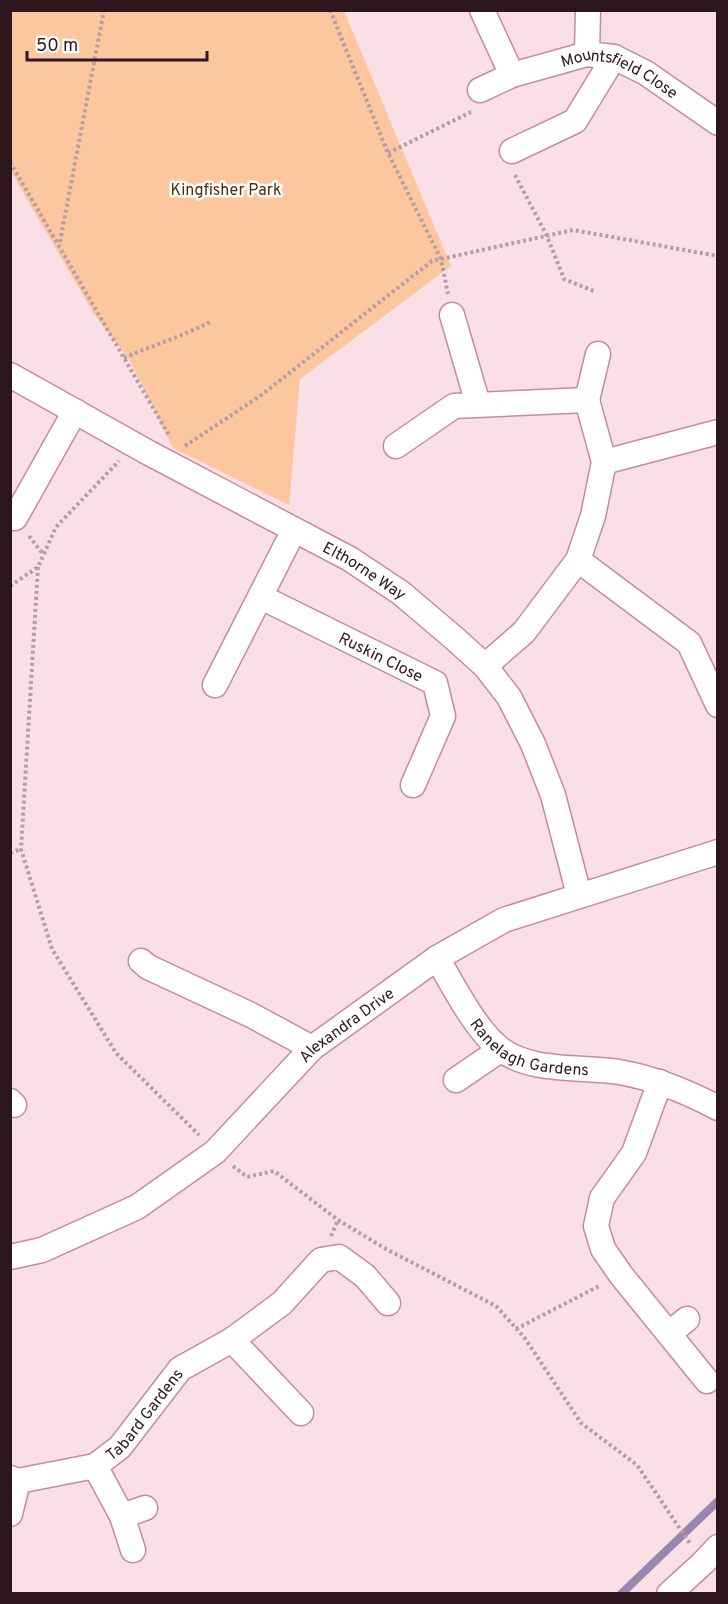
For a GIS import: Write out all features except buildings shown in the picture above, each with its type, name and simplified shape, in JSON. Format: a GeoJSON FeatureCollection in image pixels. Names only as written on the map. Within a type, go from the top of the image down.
{"type":"FeatureCollection","features":[{"type":"Feature","properties":{"kind":"street"},"geometry":{"type":"LineString","coordinates":[[482,10],[512,75]]}},
{"type":"Feature","properties":{"kind":"street"},"geometry":{"type":"LineString","coordinates":[[587,54],[588,10]]}},
{"type":"Feature","properties":{"kind":"street","name":"Mountsfield Close"},"geometry":{"type":"LineString","coordinates":[[480,90],[512,75],[587,54],[614,57],[646,73],[717,123]]}},
{"type":"Feature","properties":{"kind":"street"},"geometry":{"type":"LineString","coordinates":[[512,151],[575,121],[614,57]]}},
{"type":"Feature","properties":{"kind":"street"},"geometry":{"type":"LineString","coordinates":[[452,315],[478,404]]}},
{"type":"Feature","properties":{"kind":"street"},"geometry":{"type":"LineString","coordinates":[[485,666],[524,632],[578,560],[593,516],[604,462],[587,400],[598,354]]}},
{"type":"Feature","properties":{"kind":"street","name":"Elthorne Way"},"geometry":{"type":"LineString","coordinates":[[10,375],[149,453],[350,560],[401,593],[485,666],[510,697],[533,744],[553,795],[579,895]]}},
{"type":"Feature","properties":{"kind":"street"},"geometry":{"type":"LineString","coordinates":[[396,446],[454,406],[587,400]]}},
{"type":"Feature","properties":{"kind":"street"},"geometry":{"type":"LineString","coordinates":[[13,517],[75,411]]}},
{"type":"Feature","properties":{"kind":"street"},"geometry":{"type":"LineString","coordinates":[[604,462],[717,432]]}},
{"type":"Feature","properties":{"kind":"street"},"geometry":{"type":"LineString","coordinates":[[216,685],[294,530]]}},
{"type":"Feature","properties":{"kind":"street"},"geometry":{"type":"LineString","coordinates":[[578,560],[689,643],[717,705]]}},
{"type":"Feature","properties":{"kind":"street","name":"Ruskin Close"},"geometry":{"type":"LineString","coordinates":[[261,597],[435,683],[443,716],[413,785]]}},
{"type":"Feature","properties":{"kind":"street","name":"Alexandra Drive"},"geometry":{"type":"LineString","coordinates":[[10,1257],[42,1250],[136,1207],[215,1152],[312,1048],[437,958],[504,920],[717,852]]}},
{"type":"Feature","properties":{"kind":"street","name":"Ranelagh Gardens"},"geometry":{"type":"LineString","coordinates":[[437,958],[485,1035],[500,1050],[521,1060],[550,1066],[619,1072],[660,1082],[688,1092],[717,1108]]}},
{"type":"Feature","properties":{"kind":"street"},"geometry":{"type":"LineString","coordinates":[[141,961],[148,967],[312,1048]]}},
{"type":"Feature","properties":{"kind":"street"},"geometry":{"type":"LineString","coordinates":[[456,1080],[500,1050]]}},
{"type":"Feature","properties":{"kind":"street"},"geometry":{"type":"LineString","coordinates":[[660,1082],[634,1153],[602,1198],[596,1226],[603,1249],[621,1275],[678,1326],[707,1381]]}},
{"type":"Feature","properties":{"kind":"street","name":"Tabard Gardens"},"geometry":{"type":"LineString","coordinates":[[10,1514],[14,1479],[95,1466],[120,1447],[180,1369],[232,1340],[282,1303],[321,1260],[339,1257],[365,1276],[388,1303]]}},
{"type":"Feature","properties":{"kind":"street"},"geometry":{"type":"LineString","coordinates":[[232,1340],[301,1413]]}},
{"type":"Feature","properties":{"kind":"street","name":"Tabard Gardens"},"geometry":{"type":"LineString","coordinates":[[95,1466],[122,1516],[133,1550]]}},
{"type":"Feature","properties":{"kind":"street"},"geometry":{"type":"LineString","coordinates":[[122,1516],[145,1508]]}},
{"type":"Feature","properties":{"kind":"street"},"geometry":{"type":"LineString","coordinates":[[669,1593],[703,1563],[717,1547]]}},
{"type":"Feature","properties":{"kind":"path"},"geometry":{"type":"LineString","coordinates":[[60,243],[104,10]]}},
{"type":"Feature","properties":{"kind":"path"},"geometry":{"type":"LineString","coordinates":[[330,10],[388,153],[441,259],[452,315]]}},
{"type":"Feature","properties":{"kind":"path"},"geometry":{"type":"LineString","coordinates":[[388,153],[480,107],[480,90]]}},
{"type":"Feature","properties":{"kind":"path"},"geometry":{"type":"LineString","coordinates":[[512,151],[512,170],[547,236],[564,279],[596,292]]}},
{"type":"Feature","properties":{"kind":"path"},"geometry":{"type":"LineString","coordinates":[[10,162],[60,243],[172,440]]}},
{"type":"Feature","properties":{"kind":"path"},"geometry":{"type":"LineString","coordinates":[[10,586],[38,567],[56,527],[124,455],[178,451],[251,402],[432,261],[573,230],[717,256]]}},
{"type":"Feature","properties":{"kind":"path"},"geometry":{"type":"LineString","coordinates":[[124,358],[212,321]]}},
{"type":"Feature","properties":{"kind":"path"},"geometry":{"type":"LineString","coordinates":[[10,853],[21,849]]}},
{"type":"Feature","properties":{"kind":"path"},"geometry":{"type":"LineString","coordinates":[[516,1329],[621,1275]]}},
{"type":"Feature","properties":{"kind":"path"},"geometry":{"type":"LineString","coordinates":[[670,1514],[686,1538]]}},
{"type":"Feature","properties":{"kind":"green space","name":"Kingfisher Park"},"geometry":{"type":"Polygon","coordinates":[[[10,11],[344,11],[451,266],[300,379],[289,505],[173,448],[129,359],[94,314],[11,172],[10,11]]]}},
{"type":"Feature","properties":{"kind":"waterway"},"geometry":{"type":"LineString","coordinates":[[621,1594],[718,1501]]}}]}
